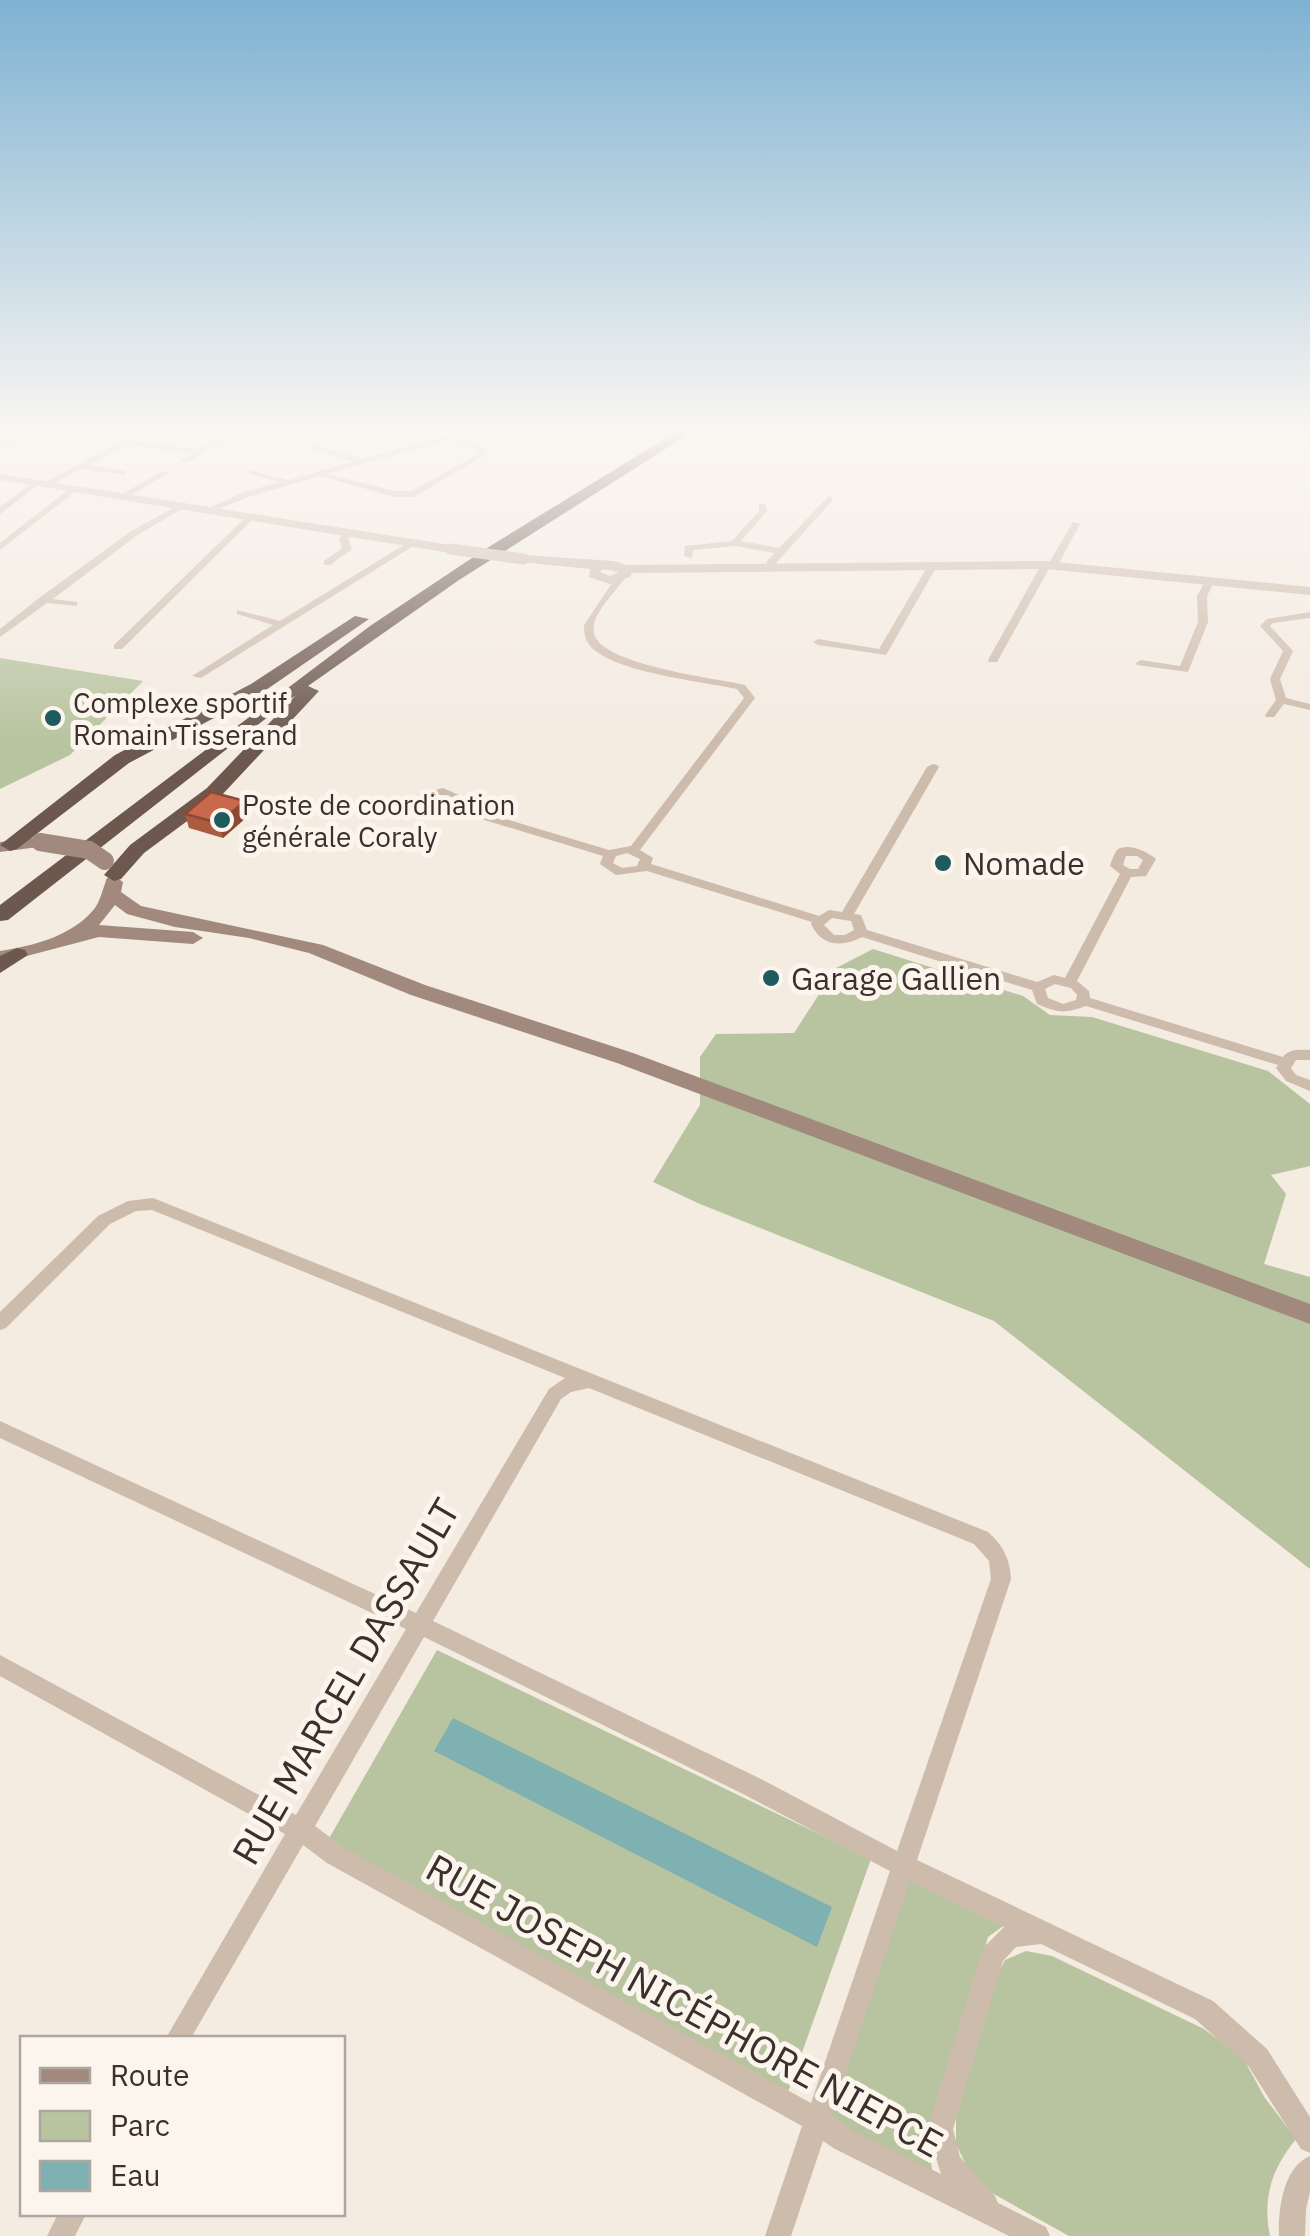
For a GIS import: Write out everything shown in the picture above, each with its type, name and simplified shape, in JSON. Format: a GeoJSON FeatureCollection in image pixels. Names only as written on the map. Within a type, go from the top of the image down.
{"type":"FeatureCollection","features":[{"type":"Feature","properties":{"kind":"highway"},"geometry":{"type":"LineString","coordinates":[[0,899],[262,698],[426,584],[508,533]]}},
{"type":"Feature","properties":{"kind":"highway"},"geometry":{"type":"LineString","coordinates":[[0,916],[301,682],[451,578],[523,533]]}},
{"type":"Feature","properties":{"kind":"highway"},"geometry":{"type":"LineString","coordinates":[[111,877],[148,840],[214,792],[321,682],[450,584],[451,578]]}},
{"type":"Feature","properties":{"kind":"highway"},"geometry":{"type":"LineString","coordinates":[[5,846],[122,759],[238,699],[414,585],[426,584]]}},
{"type":"Feature","properties":{"kind":"main road"},"geometry":{"type":"LineString","coordinates":[[5,846],[40,842],[78,847],[111,877],[134,910],[282,940],[625,1058],[1303,1310]]}},
{"type":"Feature","properties":{"kind":"main road"},"geometry":{"type":"LineString","coordinates":[[72,935],[98,916],[111,877]]}},
{"type":"Feature","properties":{"kind":"main road"},"geometry":{"type":"LineString","coordinates":[[6,959],[72,935],[98,930],[288,950],[355,966]]}},
{"type":"Feature","properties":{"kind":"street"},"geometry":{"type":"LineString","coordinates":[[0,634],[134,533]]}},
{"type":"Feature","properties":{"kind":"street"},"geometry":{"type":"LineString","coordinates":[[118,648],[234,533]]}},
{"type":"Feature","properties":{"kind":"street"},"geometry":{"type":"LineString","coordinates":[[327,563],[347,550],[343,538],[350,533]]}},
{"type":"Feature","properties":{"kind":"street"},"geometry":{"type":"LineString","coordinates":[[352,533],[623,574],[742,570],[774,560],[798,533]]}},
{"type":"Feature","properties":{"kind":"street"},"geometry":{"type":"LineString","coordinates":[[735,543],[743,533]]}},
{"type":"Feature","properties":{"kind":"street"},"geometry":{"type":"LineString","coordinates":[[993,660],[1070,533]]}},
{"type":"Feature","properties":{"kind":"street"},"geometry":{"type":"LineString","coordinates":[[198,676],[412,543]]}},
{"type":"Feature","properties":{"kind":"street"},"geometry":{"type":"LineString","coordinates":[[689,556],[688,548],[735,543],[794,569],[1050,565],[1309,593]]}},
{"type":"Feature","properties":{"kind":"street"},"geometry":{"type":"LineString","coordinates":[[818,642],[882,653],[932,566]]}},
{"type":"Feature","properties":{"kind":"street"},"geometry":{"type":"LineString","coordinates":[[598,573],[609,597]]}},
{"type":"Feature","properties":{"kind":"street"},"geometry":{"type":"LineString","coordinates":[[623,574],[588,629],[588,638],[600,652],[632,664],[727,682],[740,687],[750,698],[634,850]]}},
{"type":"Feature","properties":{"kind":"street"},"geometry":{"type":"LineString","coordinates":[[1141,662],[1184,670],[1203,622],[1202,596],[1210,580]]}},
{"type":"Feature","properties":{"kind":"street"},"geometry":{"type":"LineString","coordinates":[[42,600],[74,604]]}},
{"type":"Feature","properties":{"kind":"street"},"geometry":{"type":"LineString","coordinates":[[240,612],[281,624]]}},
{"type":"Feature","properties":{"kind":"street"},"geometry":{"type":"LineString","coordinates":[[1281,700],[1275,679],[1288,652],[1264,626],[1270,621],[1310,615]]}},
{"type":"Feature","properties":{"kind":"street"},"geometry":{"type":"LineString","coordinates":[[1281,700],[1310,707]]}},
{"type":"Feature","properties":{"kind":"street"},"geometry":{"type":"LineString","coordinates":[[1270,715],[1281,700]]}},
{"type":"Feature","properties":{"kind":"street"},"geometry":{"type":"LineString","coordinates":[[847,914],[934,767]]}},
{"type":"Feature","properties":{"kind":"street"},"geometry":{"type":"LineString","coordinates":[[454,807],[609,854],[634,850],[647,858],[645,866]]}},
{"type":"Feature","properties":{"kind":"street"},"geometry":{"type":"LineString","coordinates":[[609,854],[606,864],[616,871],[632,872],[645,866],[819,920]]}},
{"type":"Feature","properties":{"kind":"street"},"geometry":{"type":"LineString","coordinates":[[1070,981],[1127,874]]}},
{"type":"Feature","properties":{"kind":"street"},"geometry":{"type":"LineString","coordinates":[[819,920],[828,914],[847,914],[860,922],[860,932]]}},
{"type":"Feature","properties":{"kind":"street"},"geometry":{"type":"LineString","coordinates":[[819,920],[819,931],[834,939],[848,939],[860,932],[1038,987]]}},
{"type":"Feature","properties":{"kind":"street"},"geometry":{"type":"LineString","coordinates":[[1038,987],[1047,980],[1070,981],[1082,989],[1084,1001]]}},
{"type":"Feature","properties":{"kind":"street"},"geometry":{"type":"LineString","coordinates":[[1038,987],[1042,1001],[1056,1008],[1071,1008],[1084,1001],[1284,1062],[1291,1078],[1310,1086]]}},
{"type":"Feature","properties":{"kind":"street"},"geometry":{"type":"LineString","coordinates":[[1284,1062],[1292,1055],[1310,1055]]}},
{"type":"Feature","properties":{"kind":"street"},"geometry":{"type":"LineString","coordinates":[[0,1323],[104,1220],[134,1205],[153,1204],[981,1538],[994,1548],[1001,1561],[1001,1579],[778,2236]]}},
{"type":"Feature","properties":{"kind":"street","name":"RUE MARCEL DASSAULT"},"geometry":{"type":"LineString","coordinates":[[179,2036],[303,1831],[555,1394],[566,1385],[585,1382],[587,1378]]}},
{"type":"Feature","properties":{"kind":"street"},"geometry":{"type":"LineString","coordinates":[[0,1429],[736,1778],[902,1865],[1204,2010],[1238,2036],[1258,2058],[1310,2140]]}},
{"type":"Feature","properties":{"kind":"street","name":"RUE JOSEPH NICÉPHORE NIEPCE"},"geometry":{"type":"LineString","coordinates":[[0,1665],[303,1831],[335,1855],[818,2121],[844,2140],[1037,2236]]}},
{"type":"Feature","properties":{"kind":"street"},"geometry":{"type":"LineString","coordinates":[[990,2211],[950,2164],[940,2129],[993,1954],[1010,1936],[1043,1932]]}},
{"type":"Feature","properties":{"kind":"street"},"geometry":{"type":"LineString","coordinates":[[1292,2236],[1292,2205],[1300,2182],[1310,2169]]}},
{"type":"Feature","properties":{"kind":"green space","name":"Complexe sportif Romain Tisserand"},"geometry":{"type":"Polygon","coordinates":[[[0,658],[143,681],[70,755],[0,789],[0,658]]]}},
{"type":"Feature","properties":{"kind":"green space"},"geometry":{"type":"Polygon","coordinates":[[[873,949],[1023,996],[1050,1015],[1092,1017],[1268,1071],[1310,1104],[1310,1166],[1271,1175],[1286,1194],[1264,1264],[1310,1277],[1310,1569],[994,1321],[653,1182],[700,1105],[700,1057],[716,1034],[794,1033],[836,968],[873,949]]]}},
{"type":"Feature","properties":{"kind":"green space"},"geometry":{"type":"Polygon","coordinates":[[[437,1650],[871,1859],[788,2092],[327,1842],[437,1650]]]}},
{"type":"Feature","properties":{"kind":"green space"},"geometry":{"type":"Polygon","coordinates":[[[909,1877],[1006,1924],[988,1937],[928,2140],[933,2176],[828,2119],[909,1877]]]}},
{"type":"Feature","properties":{"kind":"green space"},"geometry":{"type":"Polygon","coordinates":[[[1026,1951],[1052,1956],[1204,2029],[1243,2058],[1265,2098],[1296,2139],[1271,2184],[1267,2209],[1270,2236],[1069,2236],[992,2193],[969,2171],[956,2144],[956,2111],[996,1978],[1005,1960],[1026,1951]]]}},
{"type":"Feature","properties":{"kind":"water"},"geometry":{"type":"Polygon","coordinates":[[[453,1718],[832,1907],[817,1947],[434,1751],[453,1718]]]}},
{"type":"Feature","properties":{"kind":"building"},"geometry":{"type":"Polygon","coordinates":[[[211,792],[245,801],[219,823],[185,814],[211,792]]]}},
{"type":"Feature","properties":{"kind":"place","name":"Complexe sportif Romain Tisserand"},"geometry":{"type":"Point","coordinates":[53,718]}},
{"type":"Feature","properties":{"kind":"place","name":"Poste de coordination générale Coraly"},"geometry":{"type":"Point","coordinates":[222,820]}},
{"type":"Feature","properties":{"kind":"place","name":"Nomade"},"geometry":{"type":"Point","coordinates":[943,863]}},
{"type":"Feature","properties":{"kind":"place","name":"Garage Gallien"},"geometry":{"type":"Point","coordinates":[771,978]}}]}
